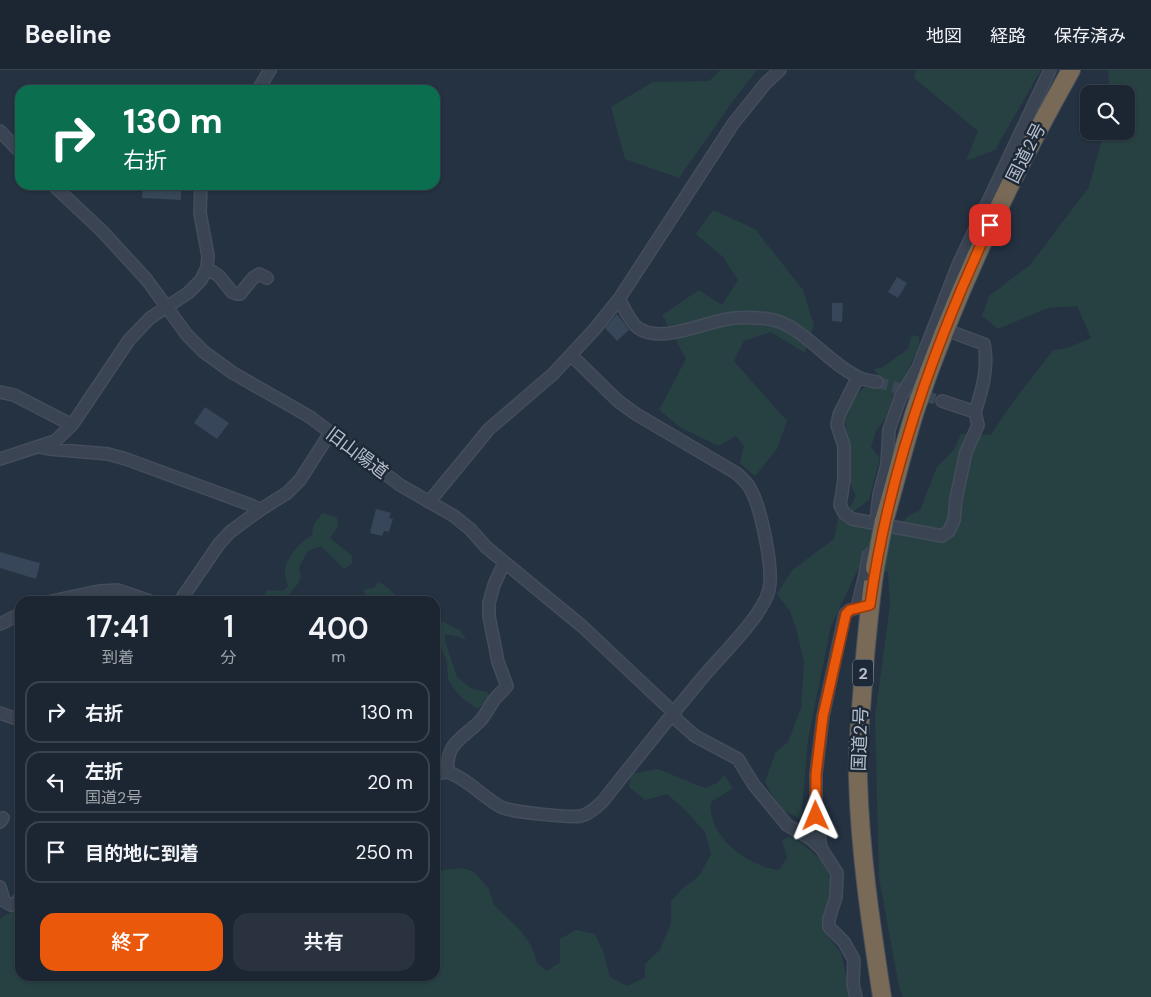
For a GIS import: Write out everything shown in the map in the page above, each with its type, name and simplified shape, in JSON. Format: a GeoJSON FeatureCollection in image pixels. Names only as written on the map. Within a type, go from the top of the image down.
{"type":"FeatureCollection","features":[{"type":"Feature","properties":{"kind":"highway","name":"国道2号"},"geometry":{"type":"LineString","coordinates":[[882,997],[868,904],[861,840],[858,778],[863,606],[880,521],[916,409],[980,248],[1011,182],[1070,70]]}},
{"type":"Feature","properties":{"kind":"street"},"geometry":{"type":"LineString","coordinates":[[261,85],[270,70]]}},
{"type":"Feature","properties":{"kind":"street"},"geometry":{"type":"LineString","coordinates":[[429,502],[489,429],[553,374],[594,330],[619,299],[733,124],[765,84],[780,70]]}},
{"type":"Feature","properties":{"kind":"street"},"geometry":{"type":"LineString","coordinates":[[880,521],[879,495],[887,464],[889,430],[901,396],[918,368],[958,265],[1050,70]]}},
{"type":"Feature","properties":{"kind":"street"},"geometry":{"type":"LineString","coordinates":[[0,130],[15,146]]}},
{"type":"Feature","properties":{"kind":"street","name":"旧山陽道"},"geometry":{"type":"LineString","coordinates":[[58,190],[102,231],[147,280],[187,335],[204,352],[233,373],[310,417],[400,485],[454,516],[504,563],[583,627],[673,712],[677,720],[694,736],[738,760],[754,785],[787,825],[811,839],[821,848]]}},
{"type":"Feature","properties":{"kind":"street"},"geometry":{"type":"LineString","coordinates":[[0,459],[55,441],[72,425],[130,340],[150,318],[188,293],[201,280],[207,268],[208,256],[200,213],[201,190]]}},
{"type":"Feature","properties":{"kind":"street"},"geometry":{"type":"LineString","coordinates":[[207,268],[219,276],[232,292],[237,294],[240,294],[253,278],[259,274],[266,278]]}},
{"type":"Feature","properties":{"kind":"street"},"geometry":{"type":"LineString","coordinates":[[619,299],[636,326],[643,330],[663,334],[678,332],[710,322],[735,318],[769,319],[782,322],[797,331],[821,352],[858,377],[877,382]]}},
{"type":"Feature","properties":{"kind":"street"},"geometry":{"type":"LineString","coordinates":[[858,377],[839,415],[837,424],[844,446],[844,480],[840,505],[844,512],[852,519],[942,536],[949,531],[954,520],[956,499],[966,452],[978,425],[975,412],[982,392],[986,354],[984,344],[946,330]]}},
{"type":"Feature","properties":{"kind":"street"},"geometry":{"type":"LineString","coordinates":[[440,773],[448,772],[461,778],[503,808],[581,816],[593,810],[604,801],[673,712],[748,625],[762,605],[769,590],[768,551],[758,505],[751,489],[736,473],[636,414],[618,401],[571,356]]}},
{"type":"Feature","properties":{"kind":"street"},"geometry":{"type":"LineString","coordinates":[[0,392],[14,395],[72,425]]}},
{"type":"Feature","properties":{"kind":"street"},"geometry":{"type":"LineString","coordinates":[[942,401],[975,412]]}},
{"type":"Feature","properties":{"kind":"street"},"geometry":{"type":"LineString","coordinates":[[183,596],[219,544],[230,532],[260,510],[287,494],[300,480],[330,433]]}},
{"type":"Feature","properties":{"kind":"street"},"geometry":{"type":"LineString","coordinates":[[40,447],[108,454],[126,458],[260,510]]}},
{"type":"Feature","properties":{"kind":"street"},"geometry":{"type":"LineString","coordinates":[[448,772],[449,753],[454,744],[481,720],[495,699],[507,686],[498,662],[489,602],[504,563]]}},
{"type":"Feature","properties":{"kind":"street"},"geometry":{"type":"LineString","coordinates":[[76,596],[99,591],[118,590],[135,596]]}},
{"type":"Feature","properties":{"kind":"street"},"geometry":{"type":"LineString","coordinates":[[856,997],[853,984],[854,960],[844,942],[829,927],[829,919],[836,897],[837,873],[821,848],[816,816],[816,774],[823,716],[846,614],[850,610],[863,606]]}},
{"type":"Feature","properties":{"kind":"street"},"geometry":{"type":"LineString","coordinates":[[0,624],[15,616]]}},
{"type":"Feature","properties":{"kind":"street"},"geometry":{"type":"LineString","coordinates":[[0,713],[15,718]]}},
{"type":"Feature","properties":{"kind":"street"},"geometry":{"type":"LineString","coordinates":[[0,887],[4,901],[15,905]]}},
{"type":"Feature","properties":{"kind":"green space"},"geometry":{"type":"Polygon","coordinates":[[[720,70],[757,70],[679,178],[625,159],[611,107],[653,82],[709,81],[720,70]]]}},
{"type":"Feature","properties":{"kind":"green space"},"geometry":{"type":"Polygon","coordinates":[[[916,70],[1041,70],[995,150],[966,161],[978,131],[914,78],[916,70]]]}},
{"type":"Feature","properties":{"kind":"green space"},"geometry":{"type":"Polygon","coordinates":[[[1108,70],[1151,70],[1151,997],[903,997],[899,987],[879,878],[875,716],[890,605],[888,572],[858,569],[831,626],[808,739],[801,819],[780,809],[765,782],[775,753],[788,742],[801,708],[804,663],[790,611],[777,594],[792,570],[834,539],[838,519],[849,509],[856,496],[849,481],[847,467],[850,450],[845,420],[855,397],[864,387],[877,386],[880,377],[874,369],[883,367],[908,349],[912,335],[919,337],[919,347],[906,375],[893,396],[886,417],[876,431],[871,447],[880,458],[869,500],[855,510],[850,520],[864,527],[894,534],[908,516],[920,510],[937,467],[953,451],[961,434],[991,435],[1013,402],[1053,350],[1067,348],[1091,338],[1077,306],[1048,308],[998,329],[982,316],[989,296],[1030,265],[1089,187],[1102,140],[1135,140],[1135,85],[1109,85],[1108,70]]]}},
{"type":"Feature","properties":{"kind":"green space"},"geometry":{"type":"Polygon","coordinates":[[[713,210],[755,229],[803,290],[814,325],[805,353],[771,332],[744,341],[734,361],[787,421],[777,449],[755,476],[740,463],[744,446],[736,436],[719,446],[681,428],[659,410],[686,359],[662,315],[699,290],[722,305],[738,280],[723,257],[696,234],[713,210]]]}},
{"type":"Feature","properties":{"kind":"green space"},"geometry":{"type":"Polygon","coordinates":[[[322,513],[337,517],[338,526],[330,538],[352,556],[352,564],[344,569],[321,546],[308,551],[299,567],[301,578],[289,596],[264,596],[267,590],[283,591],[288,586],[285,574],[287,563],[298,546],[312,535],[313,526],[322,513]]]}},
{"type":"Feature","properties":{"kind":"green space"},"geometry":{"type":"Polygon","coordinates":[[[378,582],[397,596],[366,596],[363,591],[368,588],[374,588],[378,582]]]}},
{"type":"Feature","properties":{"kind":"green space"},"geometry":{"type":"Polygon","coordinates":[[[440,620],[460,630],[466,640],[445,634],[445,641],[457,677],[472,689],[488,692],[489,699],[478,709],[463,699],[455,690],[448,679],[447,661],[440,646],[440,620]]]}},
{"type":"Feature","properties":{"kind":"green space"},"geometry":{"type":"Polygon","coordinates":[[[658,769],[705,788],[717,783],[724,775],[733,788],[711,802],[711,812],[718,832],[733,848],[751,861],[779,870],[787,858],[782,840],[790,836],[815,854],[827,870],[832,889],[824,914],[823,930],[841,953],[851,997],[0,997],[0,919],[15,909],[15,981],[440,981],[440,870],[462,868],[474,872],[489,889],[494,905],[520,930],[532,947],[537,963],[547,971],[560,962],[560,939],[576,930],[595,934],[603,951],[610,977],[627,986],[645,978],[645,964],[659,951],[671,924],[671,901],[682,889],[699,876],[711,854],[705,832],[685,810],[667,794],[645,800],[629,787],[631,774],[658,769]]]}},
{"type":"Feature","properties":{"kind":"building"},"geometry":{"type":"Polygon","coordinates":[[[143,190],[181,190],[181,200],[142,198],[143,190]]]}},
{"type":"Feature","properties":{"kind":"building"},"geometry":{"type":"Polygon","coordinates":[[[897,277],[907,283],[898,298],[888,292],[897,277]]]}},
{"type":"Feature","properties":{"kind":"building"},"geometry":{"type":"Polygon","coordinates":[[[832,303],[843,303],[842,322],[832,321],[832,303]]]}},
{"type":"Feature","properties":{"kind":"building"},"geometry":{"type":"Polygon","coordinates":[[[617,314],[629,330],[617,341],[605,328],[617,314]]]}},
{"type":"Feature","properties":{"kind":"building"},"geometry":{"type":"Polygon","coordinates":[[[205,407],[229,423],[217,439],[194,423],[205,407]]]}},
{"type":"Feature","properties":{"kind":"building"},"geometry":{"type":"Polygon","coordinates":[[[376,509],[391,513],[389,518],[393,519],[389,532],[384,531],[382,536],[370,533],[376,509]]]}},
{"type":"Feature","properties":{"kind":"building"},"geometry":{"type":"Polygon","coordinates":[[[0,552],[40,563],[36,579],[0,568],[0,552]]]}},
{"type":"Feature","properties":{"kind":"tunnel"},"geometry":{"type":"LineString","coordinates":[[877,382],[942,401]]}},
{"type":"Feature","properties":{"kind":"route"},"geometry":{"type":"LineString","coordinates":[[816,816],[816,774],[823,716],[839,638],[846,614],[850,610],[870,605],[884,521],[916,409],[962,289],[990,225]]}}]}
